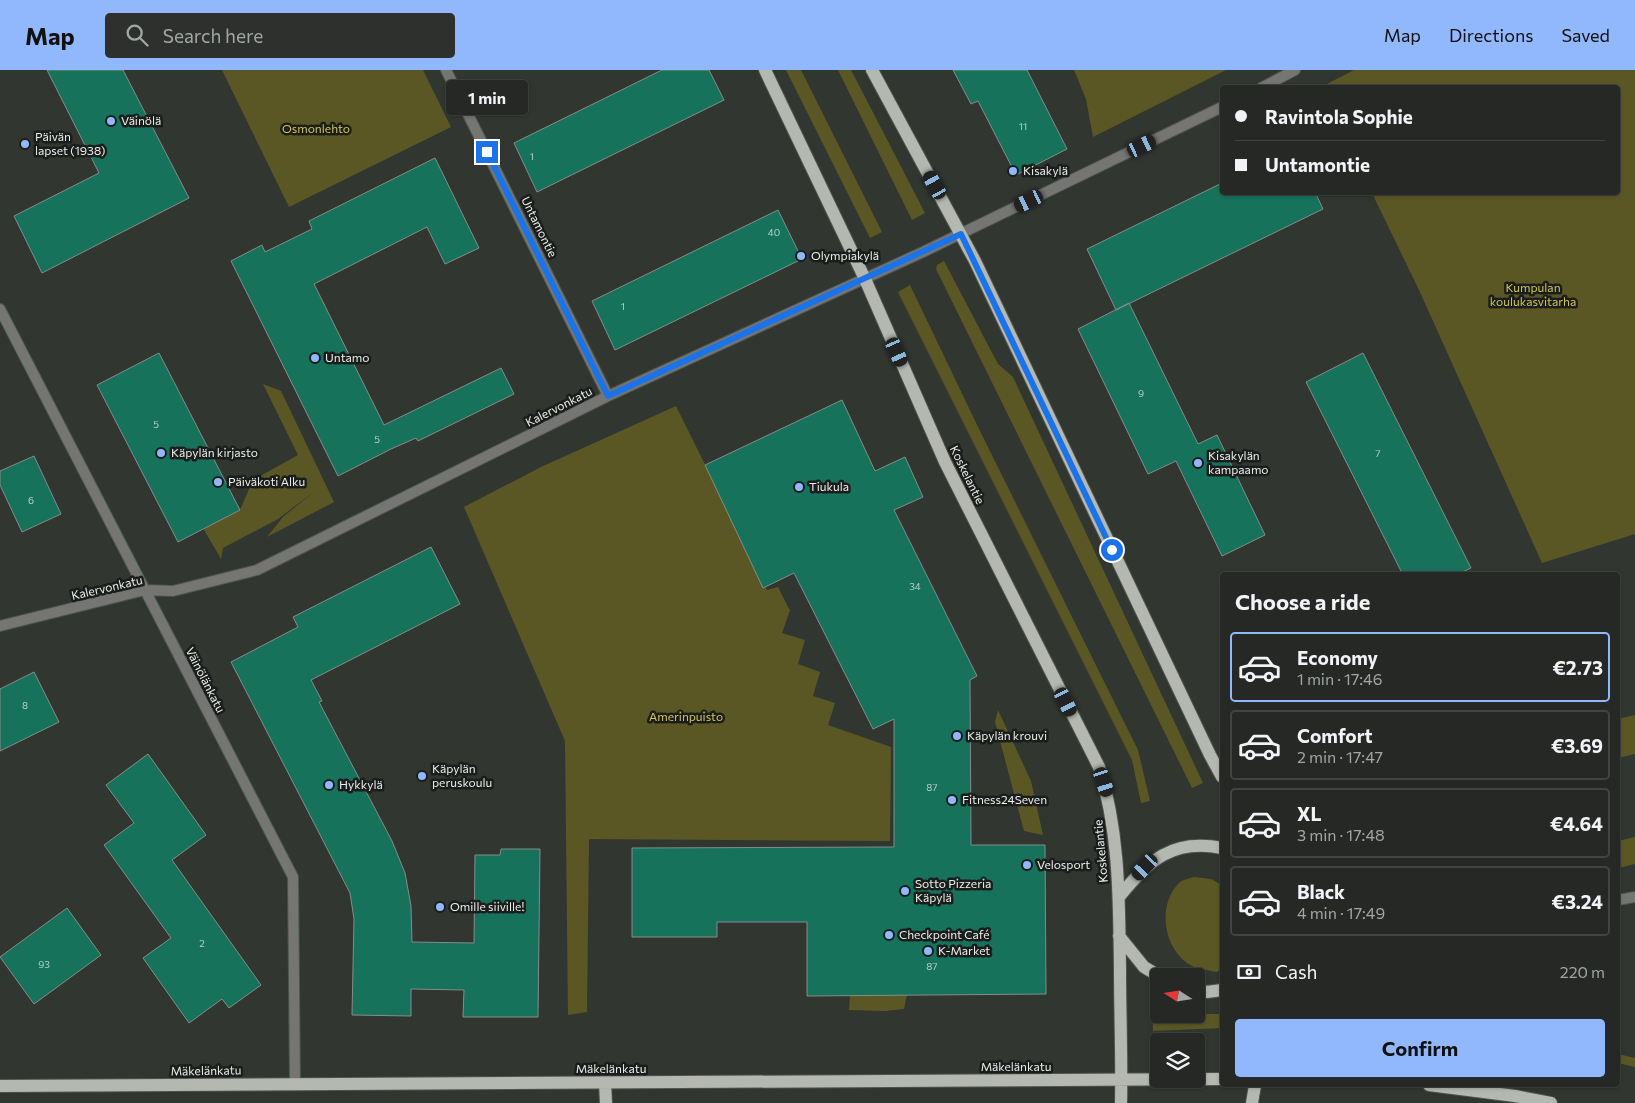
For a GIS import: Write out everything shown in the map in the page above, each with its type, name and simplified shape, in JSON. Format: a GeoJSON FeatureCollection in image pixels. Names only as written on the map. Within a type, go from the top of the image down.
{"type":"FeatureCollection","features":[{"type":"Feature","properties":{"kind":"main road","name":"Koskelantie"},"geometry":{"type":"LineString","coordinates":[[765,70],[865,279],[945,462],[1099,767],[1109,797],[1114,828],[1119,897],[1121,1103]]}},
{"type":"Feature","properties":{"kind":"main road"},"geometry":{"type":"LineString","coordinates":[[872,70],[961,234],[1220,773]]}},
{"type":"Feature","properties":{"kind":"main road","name":"Koskelantie"},"geometry":{"type":"LineString","coordinates":[[1119,897],[1145,867],[1163,854],[1188,845],[1220,848]]}},
{"type":"Feature","properties":{"kind":"main road"},"geometry":{"type":"LineString","coordinates":[[1119,936],[1144,967],[1150,971]]}},
{"type":"Feature","properties":{"kind":"main road"},"geometry":{"type":"LineString","coordinates":[[1205,990],[1220,990]]}},
{"type":"Feature","properties":{"kind":"main road","name":"Mäkelänkatu"},"geometry":{"type":"LineString","coordinates":[[0,1086],[1220,1079]]}},
{"type":"Feature","properties":{"kind":"main road"},"geometry":{"type":"LineString","coordinates":[[605,1084],[606,1103]]}},
{"type":"Feature","properties":{"kind":"main road"},"geometry":{"type":"LineString","coordinates":[[1252,1103],[1255,1087]]}},
{"type":"Feature","properties":{"kind":"main road"},"geometry":{"type":"LineString","coordinates":[[1445,1087],[1515,1096],[1551,1103]]}},
{"type":"Feature","properties":{"kind":"main road"},"geometry":{"type":"LineString","coordinates":[[1499,1087],[1515,1096]]}},
{"type":"Feature","properties":{"kind":"street","name":"Untamontie"},"geometry":{"type":"LineString","coordinates":[[446,70],[608,396]]}},
{"type":"Feature","properties":{"kind":"street"},"geometry":{"type":"LineString","coordinates":[[1266,85],[1294,70]]}},
{"type":"Feature","properties":{"kind":"street","name":"Kalervonkatu"},"geometry":{"type":"LineString","coordinates":[[0,626],[145,590],[173,591],[257,570],[457,473],[608,396],[961,234],[1220,108]]}},
{"type":"Feature","properties":{"kind":"street","name":"Väinölänkatu"},"geometry":{"type":"LineString","coordinates":[[0,309],[293,877],[295,1084]]}},
{"type":"Feature","properties":{"kind":"street"},"geometry":{"type":"LineString","coordinates":[[1620,900],[1635,897]]}},
{"type":"Feature","properties":{"kind":"green space","name":"Osmonlehto"},"geometry":{"type":"Polygon","coordinates":[[[222,70],[423,70],[451,127],[289,207],[222,70]]]}},
{"type":"Feature","properties":{"kind":"green space"},"geometry":{"type":"Polygon","coordinates":[[[786,70],[801,70],[882,232],[870,238],[786,70]]]}},
{"type":"Feature","properties":{"kind":"green space"},"geometry":{"type":"Polygon","coordinates":[[[838,70],[851,70],[925,213],[912,220],[838,70]]]}},
{"type":"Feature","properties":{"kind":"green space"},"geometry":{"type":"Polygon","coordinates":[[[1074,70],[1226,70],[1093,137],[1086,99],[1074,70]]]}},
{"type":"Feature","properties":{"kind":"green space","name":"Kumpulan koulukasvitarha"},"geometry":{"type":"Polygon","coordinates":[[[1354,70],[1635,70],[1635,534],[1542,563],[1419,290],[1373,195],[1620,195],[1620,85],[1325,85],[1354,70]]]}},
{"type":"Feature","properties":{"kind":"green space"},"geometry":{"type":"Polygon","coordinates":[[[944,261],[998,364],[1013,377],[1203,783],[1192,788],[936,269],[937,265],[944,261]]]}},
{"type":"Feature","properties":{"kind":"green space"},"geometry":{"type":"Polygon","coordinates":[[[910,285],[1138,750],[1150,801],[1141,803],[1132,760],[898,292],[910,285]]]}},
{"type":"Feature","properties":{"kind":"green space"},"geometry":{"type":"Polygon","coordinates":[[[263,384],[281,391],[334,502],[267,537],[283,517],[315,491],[278,519],[223,548],[221,559],[203,528],[240,510],[253,480],[298,455],[263,384]]]}},
{"type":"Feature","properties":{"kind":"green space","name":"Amerinpuisto"},"geometry":{"type":"Polygon","coordinates":[[[676,406],[767,590],[778,587],[790,610],[782,633],[805,640],[798,664],[820,672],[813,696],[835,703],[828,725],[891,747],[890,841],[589,839],[587,1012],[568,1015],[565,741],[464,507],[541,467],[676,406]]]}},
{"type":"Feature","properties":{"kind":"green space"},"geometry":{"type":"Polygon","coordinates":[[[998,710],[1031,781],[1043,835],[1024,831],[995,722],[998,710]]]}},
{"type":"Feature","properties":{"kind":"green space"},"geometry":{"type":"Polygon","coordinates":[[[1635,715],[1635,754],[1620,758],[1620,719],[1635,715]]]}},
{"type":"Feature","properties":{"kind":"green space"},"geometry":{"type":"Polygon","coordinates":[[[1635,837],[1635,864],[1620,868],[1620,841],[1635,837]]]}},
{"type":"Feature","properties":{"kind":"green space"},"geometry":{"type":"Polygon","coordinates":[[[1194,877],[1211,879],[1220,884],[1220,970],[1217,972],[1205,970],[1205,968],[1197,968],[1187,963],[1179,956],[1168,936],[1166,913],[1168,902],[1180,882],[1194,877]]]}},
{"type":"Feature","properties":{"kind":"green space"},"geometry":{"type":"Polygon","coordinates":[[[907,995],[904,1009],[885,1011],[849,1010],[850,996],[907,995]]]}},
{"type":"Feature","properties":{"kind":"green space"},"geometry":{"type":"Polygon","coordinates":[[[1205,1014],[1220,1014],[1220,1028],[1153,1031],[1153,1023],[1205,1023],[1205,1014]]]}},
{"type":"Feature","properties":{"kind":"green space"},"geometry":{"type":"Polygon","coordinates":[[[1620,1054],[1635,1058],[1635,1067],[1620,1063],[1620,1054]]]}},
{"type":"Feature","properties":{"kind":"building","name":"Väinölä"},"geometry":{"type":"Polygon","coordinates":[[[47,70],[123,70],[189,198],[42,273],[14,216],[99,173],[47,70]]]}},
{"type":"Feature","properties":{"kind":"building"},"geometry":{"type":"Polygon","coordinates":[[[662,70],[709,70],[724,100],[537,192],[514,143],[662,70]]]}},
{"type":"Feature","properties":{"kind":"building"},"geometry":{"type":"Polygon","coordinates":[[[953,70],[1027,70],[1067,149],[1016,175],[978,101],[971,104],[953,70]]]}},
{"type":"Feature","properties":{"kind":"building","name":"Untamo"},"geometry":{"type":"Polygon","coordinates":[[[435,158],[479,248],[445,264],[427,227],[314,284],[384,425],[501,368],[514,394],[418,441],[416,438],[391,449],[338,476],[231,261],[262,245],[265,252],[312,229],[309,221],[435,158]]]}},
{"type":"Feature","properties":{"kind":"building"},"geometry":{"type":"Polygon","coordinates":[[[1220,184],[1220,195],[1316,195],[1323,209],[1116,310],[1087,249],[1220,184]]]}},
{"type":"Feature","properties":{"kind":"building"},"geometry":{"type":"Polygon","coordinates":[[[778,210],[802,259],[615,350],[592,301],[778,210]]]}},
{"type":"Feature","properties":{"kind":"building"},"geometry":{"type":"Polygon","coordinates":[[[1129,303],[1198,444],[1217,435],[1265,535],[1222,556],[1176,461],[1148,474],[1078,329],[1129,303]]]}},
{"type":"Feature","properties":{"kind":"building"},"geometry":{"type":"Polygon","coordinates":[[[159,353],[240,510],[178,542],[97,385],[159,353]]]}},
{"type":"Feature","properties":{"kind":"building"},"geometry":{"type":"Polygon","coordinates":[[[1363,353],[1471,568],[1462,572],[1401,572],[1306,382],[1363,353]]]}},
{"type":"Feature","properties":{"kind":"building"},"geometry":{"type":"Polygon","coordinates":[[[842,400],[875,471],[905,457],[923,497],[894,510],[977,676],[970,680],[971,845],[1045,845],[1046,994],[807,996],[807,922],[717,922],[717,937],[632,937],[632,848],[894,847],[894,719],[873,729],[794,573],[763,588],[705,465],[842,400]]]}},
{"type":"Feature","properties":{"kind":"building"},"geometry":{"type":"Polygon","coordinates":[[[34,456],[61,514],[22,532],[0,485],[0,471],[34,456]]]}},
{"type":"Feature","properties":{"kind":"building","name":"Hykkylä"},"geometry":{"type":"Polygon","coordinates":[[[431,547],[460,604],[311,680],[322,701],[319,702],[392,841],[405,873],[411,906],[412,942],[474,943],[475,855],[500,855],[501,849],[540,849],[538,1017],[463,1017],[464,990],[411,989],[411,1016],[352,1015],[354,919],[350,893],[231,662],[298,627],[293,617],[431,547]]]}},
{"type":"Feature","properties":{"kind":"building"},"geometry":{"type":"Polygon","coordinates":[[[34,672],[59,722],[0,751],[0,689],[34,672]]]}},
{"type":"Feature","properties":{"kind":"building"},"geometry":{"type":"Polygon","coordinates":[[[148,754],[206,835],[172,860],[261,985],[229,1008],[222,999],[189,1023],[143,958],[171,938],[104,845],[134,823],[106,785],[148,754]]]}},
{"type":"Feature","properties":{"kind":"building"},"geometry":{"type":"Polygon","coordinates":[[[67,908],[101,955],[34,1004],[0,957],[67,908]]]}},
{"type":"Feature","properties":{"kind":"place","name":"Väinölä"},"geometry":{"type":"Point","coordinates":[111,121]}},
{"type":"Feature","properties":{"kind":"place","name":"Päivän lapset (1938)"},"geometry":{"type":"Point","coordinates":[25,144]}},
{"type":"Feature","properties":{"kind":"place","name":"Kisakylä"},"geometry":{"type":"Point","coordinates":[1013,171]}},
{"type":"Feature","properties":{"kind":"place","name":"Olympiakylä"},"geometry":{"type":"Point","coordinates":[801,256]}},
{"type":"Feature","properties":{"kind":"place","name":"Untamo"},"geometry":{"type":"Point","coordinates":[315,358]}},
{"type":"Feature","properties":{"kind":"place","name":"Käpylän kirjasto"},"geometry":{"type":"Point","coordinates":[161,453]}},
{"type":"Feature","properties":{"kind":"place","name":"Kisakylän kampaamo"},"geometry":{"type":"Point","coordinates":[1198,463]}},
{"type":"Feature","properties":{"kind":"place","name":"Päiväkoti Alku"},"geometry":{"type":"Point","coordinates":[218,482]}},
{"type":"Feature","properties":{"kind":"place","name":"Tiukula"},"geometry":{"type":"Point","coordinates":[799,487]}},
{"type":"Feature","properties":{"kind":"place","name":"Käpylän krouvi"},"geometry":{"type":"Point","coordinates":[957,736]}},
{"type":"Feature","properties":{"kind":"place","name":"Käpylän peruskoulu"},"geometry":{"type":"Point","coordinates":[422,776]}},
{"type":"Feature","properties":{"kind":"place","name":"Hykkylä"},"geometry":{"type":"Point","coordinates":[329,785]}},
{"type":"Feature","properties":{"kind":"place","name":"Fitness24Seven"},"geometry":{"type":"Point","coordinates":[952,800]}},
{"type":"Feature","properties":{"kind":"place","name":"Velosport"},"geometry":{"type":"Point","coordinates":[1027,865]}},
{"type":"Feature","properties":{"kind":"place","name":"Sotto Pizzeria Käpylä"},"geometry":{"type":"Point","coordinates":[905,891]}},
{"type":"Feature","properties":{"kind":"place","name":"Omille siiville!"},"geometry":{"type":"Point","coordinates":[440,907]}},
{"type":"Feature","properties":{"kind":"place","name":"Checkpoint Café"},"geometry":{"type":"Point","coordinates":[889,935]}},
{"type":"Feature","properties":{"kind":"place","name":"K-Market"},"geometry":{"type":"Point","coordinates":[928,951]}},
{"type":"Feature","properties":{"kind":"route"},"geometry":{"type":"LineString","coordinates":[[487,152],[608,396],[961,234],[1112,550]]}}]}
